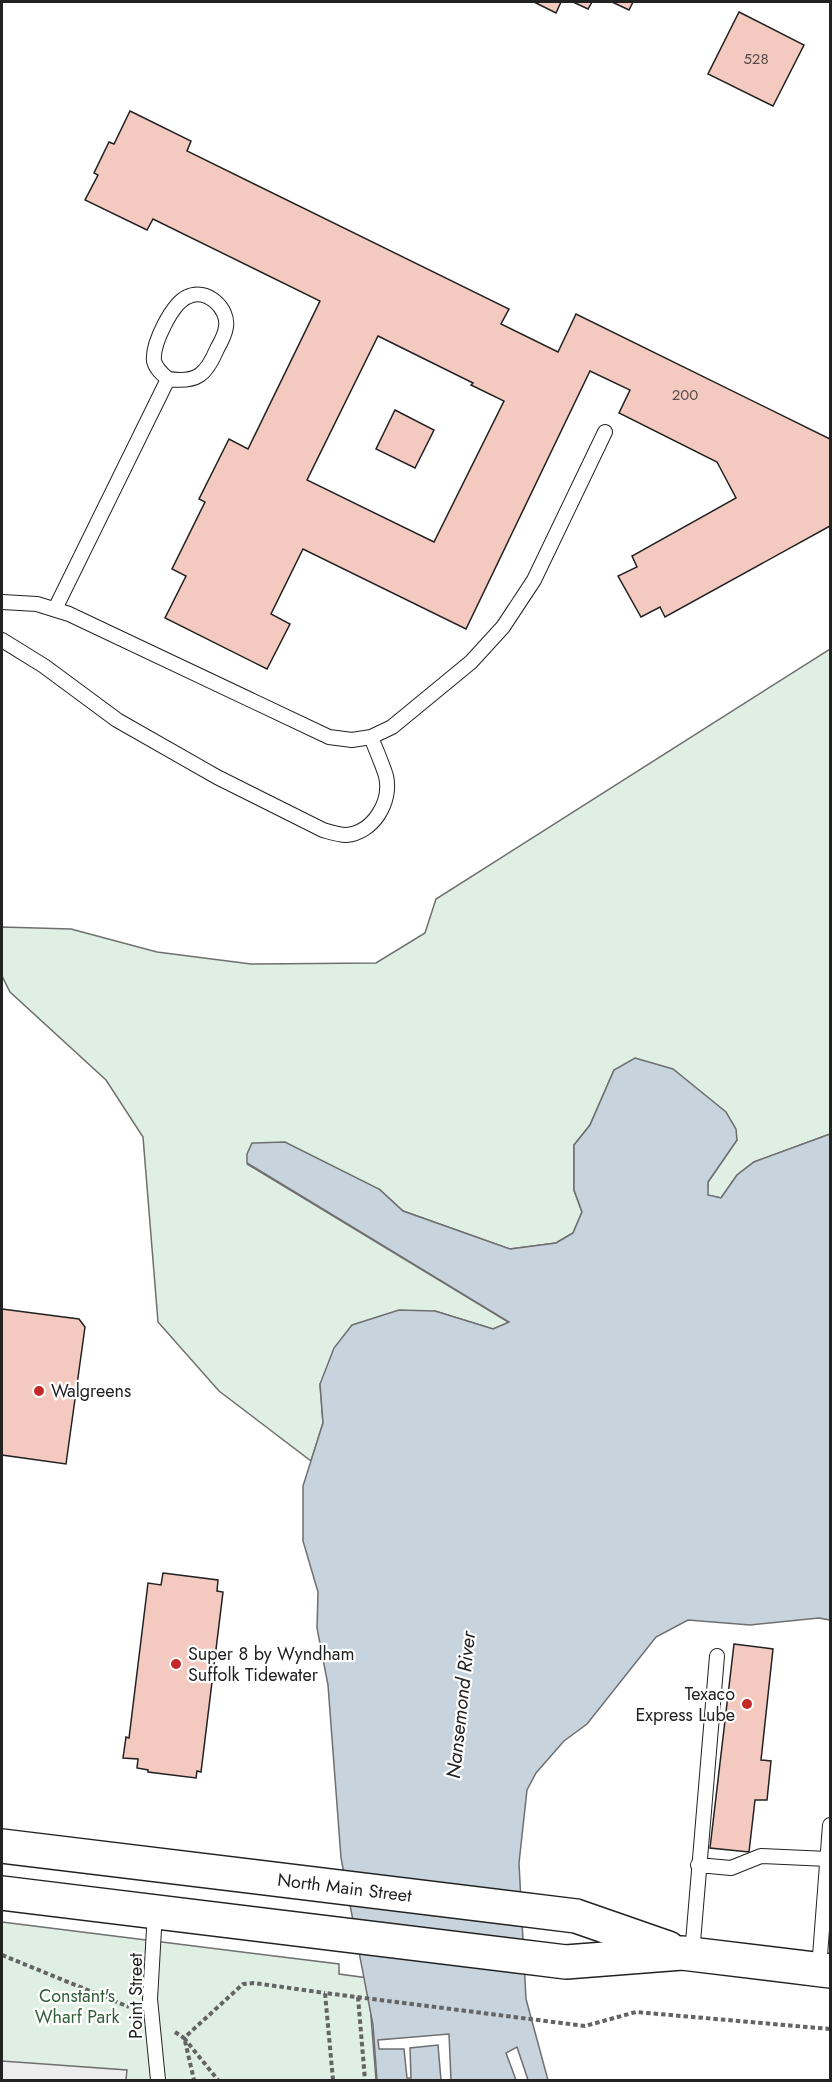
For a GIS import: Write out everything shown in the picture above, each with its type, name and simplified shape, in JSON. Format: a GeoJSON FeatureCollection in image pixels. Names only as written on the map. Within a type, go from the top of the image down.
{"type":"FeatureCollection","features":[{"type":"Feature","properties":{"kind":"main road","name":"North Main Street"},"geometry":{"type":"LineString","coordinates":[[2,1846],[576,1916],[687,1953]]}},
{"type":"Feature","properties":{"kind":"main road","name":"North Main Street"},"geometry":{"type":"LineString","coordinates":[[2,1893],[566,1962],[687,1953],[825,1970]]}},
{"type":"Feature","properties":{"kind":"lane"},"geometry":{"type":"LineString","coordinates":[[189,295],[199,295],[216,301],[225,311],[227,321],[226,330],[211,363],[198,377],[191,380],[168,379],[159,371],[154,362],[154,352],[172,312],[180,301],[189,295]]}},
{"type":"Feature","properties":{"kind":"lane"},"geometry":{"type":"LineString","coordinates":[[55,609],[168,379]]}},
{"type":"Feature","properties":{"kind":"lane"},"geometry":{"type":"LineString","coordinates":[[2,602],[37,604],[69,614],[329,737],[352,740],[371,737],[392,727],[471,662],[503,627],[534,580],[605,432]]}},
{"type":"Feature","properties":{"kind":"lane"},"geometry":{"type":"LineString","coordinates":[[2,640],[44,666],[127,726],[217,777],[323,830],[336,834],[343,835],[363,830],[384,806],[386,778],[371,737]]}},
{"type":"Feature","properties":{"kind":"lane"},"geometry":{"type":"LineString","coordinates":[[687,1953],[698,1864],[717,1656]]}},
{"type":"Feature","properties":{"kind":"lane"},"geometry":{"type":"LineString","coordinates":[[825,1970],[831,1825]]}},
{"type":"Feature","properties":{"kind":"lane"},"geometry":{"type":"LineString","coordinates":[[698,1864],[731,1868],[761,1856],[829,1869]]}},
{"type":"Feature","properties":{"kind":"lane","name":"Point Street"},"geometry":{"type":"LineString","coordinates":[[155,1912],[150,1999],[158,2080]]}},
{"type":"Feature","properties":{"kind":"path"},"geometry":{"type":"LineString","coordinates":[[333,2080],[325,1993],[585,2026],[636,2012],[831,2029]]}},
{"type":"Feature","properties":{"kind":"path"},"geometry":{"type":"LineString","coordinates":[[358,1997],[365,2080]]}},
{"type":"Feature","properties":{"kind":"path"},"geometry":{"type":"LineString","coordinates":[[194,2080],[184,2038],[218,2080]]}},
{"type":"Feature","properties":{"kind":"green space"},"geometry":{"type":"Polygon","coordinates":[[[830,649],[830,1134],[754,1162],[737,1175],[721,1198],[707,1195],[708,1182],[737,1140],[614,1070],[590,1125],[574,1145],[574,1190],[582,1212],[573,1233],[556,1243],[510,1249],[403,1211],[379,1189],[247,1164],[510,1323],[493,1329],[435,1311],[320,1384],[323,1423],[311,1461],[219,1391],[158,1322],[143,1137],[106,1080],[10,992],[2,976],[2,927],[71,929],[157,952],[251,964],[376,963],[425,933],[436,899],[830,649]]]}},
{"type":"Feature","properties":{"kind":"green space","name":"Constant's Wharf Park"},"geometry":{"type":"Polygon","coordinates":[[[2,1922],[339,1964],[339,1974],[368,1978],[376,2080],[2,2080],[2,1922]]]}},
{"type":"Feature","properties":{"kind":"shaded area"},"geometry":{"type":"Polygon","coordinates":[[[2,2061],[127,2070],[126,2080],[2,2080],[2,2061]]]}},
{"type":"Feature","properties":{"kind":"water","name":"Nansemond River"},"geometry":{"type":"Polygon","coordinates":[[[635,1058],[673,1069],[726,1112],[736,1129],[737,1140],[708,1182],[708,1195],[721,1198],[737,1175],[754,1162],[830,1134],[830,1620],[819,1618],[750,1625],[688,1620],[656,1637],[587,1724],[564,1741],[536,1773],[527,1790],[519,1863],[526,1999],[548,2080],[377,2080],[373,2025],[341,1858],[328,1685],[317,1628],[318,1592],[303,1541],[303,1486],[323,1423],[320,1384],[334,1348],[352,1325],[399,1310],[435,1311],[493,1329],[509,1322],[247,1163],[247,1154],[252,1143],[285,1142],[379,1189],[403,1211],[510,1249],[556,1243],[573,1233],[582,1212],[574,1190],[574,1145],[590,1125],[614,1070],[635,1058]]]}},
{"type":"Feature","properties":{"kind":"pier"},"geometry":{"type":"Polygon","coordinates":[[[449,2034],[451,2080],[441,2080],[438,2045],[410,2048],[411,2078],[407,2078],[404,2049],[379,2049],[378,2040],[449,2034]]]}},
{"type":"Feature","properties":{"kind":"pier"},"geometry":{"type":"Polygon","coordinates":[[[517,2047],[528,2080],[516,2080],[506,2053],[517,2047]]]}},
{"type":"Feature","properties":{"kind":"building"},"geometry":{"type":"Polygon","coordinates":[[[534,2],[561,2],[556,13],[534,2]]]}},
{"type":"Feature","properties":{"kind":"building"},"geometry":{"type":"Polygon","coordinates":[[[573,2],[592,2],[588,9],[573,2]]]}},
{"type":"Feature","properties":{"kind":"building"},"geometry":{"type":"Polygon","coordinates":[[[612,2],[633,2],[629,10],[612,2]]]}},
{"type":"Feature","properties":{"kind":"building"},"geometry":{"type":"Polygon","coordinates":[[[739,12],[804,45],[773,106],[708,74],[739,12]]]}},
{"type":"Feature","properties":{"kind":"building"},"geometry":{"type":"Polygon","coordinates":[[[130,111],[191,141],[187,151],[509,309],[501,324],[558,352],[576,314],[830,439],[830,526],[665,617],[660,607],[641,617],[618,576],[637,567],[632,556],[736,498],[717,462],[619,413],[630,390],[590,371],[466,629],[303,549],[271,614],[290,624],[267,669],[165,618],[186,576],[172,569],[205,502],[199,499],[229,439],[248,449],[320,301],[153,219],[147,230],[85,200],[98,175],[94,173],[109,142],[114,144],[130,111]],[[378,336],[307,480],[434,542],[504,401],[471,385],[473,383],[378,336]]]}},
{"type":"Feature","properties":{"kind":"building"},"geometry":{"type":"Polygon","coordinates":[[[395,410],[434,430],[415,468],[376,449],[395,410]]]}},
{"type":"Feature","properties":{"kind":"building","name":"Walgreens"},"geometry":{"type":"Polygon","coordinates":[[[2,1309],[79,1319],[85,1327],[66,1464],[2,1455],[2,1309]]]}},
{"type":"Feature","properties":{"kind":"building","name":"Super 8 by Wyndham Suffolk Tidewater"},"geometry":{"type":"Polygon","coordinates":[[[163,1573],[218,1580],[217,1591],[223,1592],[201,1772],[197,1771],[196,1778],[148,1772],[148,1770],[137,1768],[138,1759],[123,1758],[126,1737],[129,1738],[148,1583],[161,1585],[163,1573]]]}},
{"type":"Feature","properties":{"kind":"building","name":"Texaco Express Lube"},"geometry":{"type":"Polygon","coordinates":[[[734,1644],[773,1649],[761,1760],[771,1761],[767,1800],[755,1800],[749,1852],[710,1848],[734,1644]]]}},
{"type":"Feature","properties":{"kind":"place","name":"Walgreens"},"geometry":{"type":"Point","coordinates":[39,1391]}},
{"type":"Feature","properties":{"kind":"place","name":"Super 8 by Wyndham Suffolk Tidewater"},"geometry":{"type":"Point","coordinates":[176,1664]}},
{"type":"Feature","properties":{"kind":"place","name":"Texaco Express Lube"},"geometry":{"type":"Point","coordinates":[747,1704]}}]}
